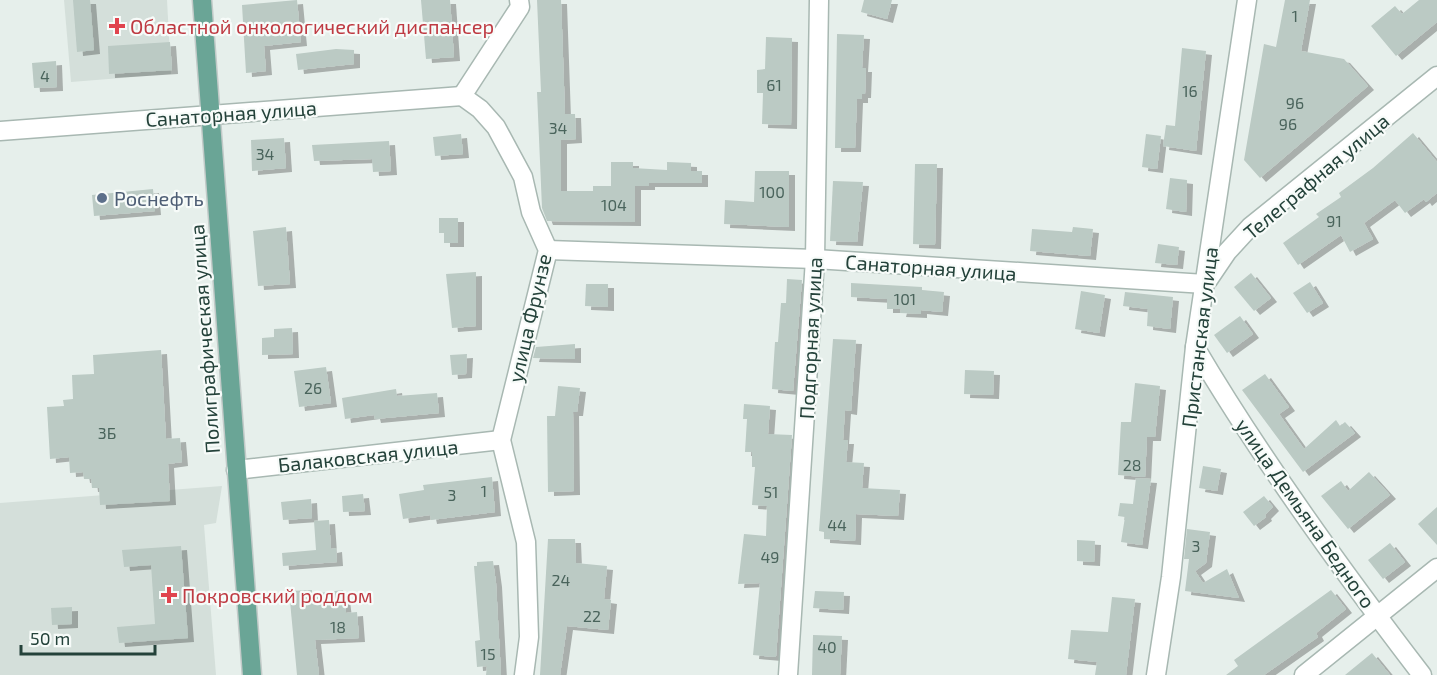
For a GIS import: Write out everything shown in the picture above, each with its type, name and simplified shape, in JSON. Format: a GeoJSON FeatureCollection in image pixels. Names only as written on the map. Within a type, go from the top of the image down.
{"type":"FeatureCollection","features":[{"type":"Feature","properties":{"kind":"main road","name":"Полиграфическая улица"},"geometry":{"type":"LineString","coordinates":[[202,0],[252,675]]}},
{"type":"Feature","properties":{"kind":"street"},"geometry":{"type":"LineString","coordinates":[[462,96],[520,7],[519,0]]}},
{"type":"Feature","properties":{"kind":"street","name":"Подгорная улица"},"geometry":{"type":"LineString","coordinates":[[788,675],[815,259],[819,0]]}},
{"type":"Feature","properties":{"kind":"street","name":"Пристанская улица"},"geometry":{"type":"LineString","coordinates":[[1156,675],[1172,577],[1195,347],[1247,0]]}},
{"type":"Feature","properties":{"kind":"street","name":"Телеграфная улица"},"geometry":{"type":"LineString","coordinates":[[1205,284],[1227,252],[1250,227],[1437,76]]}},
{"type":"Feature","properties":{"kind":"street","name":"Санаторная улица"},"geometry":{"type":"LineString","coordinates":[[0,131],[462,96]]}},
{"type":"Feature","properties":{"kind":"street","name":"улица Фрунзе"},"geometry":{"type":"LineString","coordinates":[[462,96],[480,109],[496,127],[523,177],[531,212],[548,250],[501,440],[526,542],[529,638],[524,675]]}},
{"type":"Feature","properties":{"kind":"street","name":"Санаторная улица"},"geometry":{"type":"LineString","coordinates":[[548,250],[815,259],[1205,284]]}},
{"type":"Feature","properties":{"kind":"street","name":"улица Демьяна Бедного"},"geometry":{"type":"LineString","coordinates":[[1195,347],[1225,397],[1378,617],[1422,675]]}},
{"type":"Feature","properties":{"kind":"street","name":"Балаковская улица"},"geometry":{"type":"LineString","coordinates":[[236,470],[501,440]]}},
{"type":"Feature","properties":{"kind":"street"},"geometry":{"type":"LineString","coordinates":[[1304,675],[1437,568]]}},
{"type":"Feature","properties":{"kind":"shaded area","name":"Областной онкологический диспансер"},"geometry":{"type":"Polygon","coordinates":[[[64,0],[167,0],[171,74],[71,82],[64,0]]]}},
{"type":"Feature","properties":{"kind":"shaded area"},"geometry":{"type":"Polygon","coordinates":[[[222,486],[216,523],[204,525],[216,675],[0,675],[0,503],[222,486]]]}},
{"type":"Feature","properties":{"kind":"building"},"geometry":{"type":"Polygon","coordinates":[[[73,0],[90,0],[94,50],[77,52],[73,0]]]}},
{"type":"Feature","properties":{"kind":"building"},"geometry":{"type":"Polygon","coordinates":[[[297,0],[301,42],[264,46],[266,71],[246,73],[242,5],[297,0]]]}},
{"type":"Feature","properties":{"kind":"building"},"geometry":{"type":"Polygon","coordinates":[[[421,0],[450,0],[454,57],[426,59],[421,0]]]}},
{"type":"Feature","properties":{"kind":"building"},"geometry":{"type":"Polygon","coordinates":[[[537,0],[561,0],[565,114],[575,114],[576,139],[561,140],[561,191],[593,191],[593,186],[611,186],[611,162],[633,162],[633,168],[667,170],[667,162],[691,163],[691,171],[702,171],[702,183],[649,183],[649,186],[635,186],[635,222],[547,221],[542,208],[537,92],[541,92],[537,0]]]}},
{"type":"Feature","properties":{"kind":"building"},"geometry":{"type":"Polygon","coordinates":[[[864,0],[892,0],[887,19],[861,12],[864,0]]]}},
{"type":"Feature","properties":{"kind":"building"},"geometry":{"type":"Polygon","coordinates":[[[1285,0],[1310,0],[1301,51],[1344,59],[1368,86],[1260,178],[1244,160],[1264,44],[1276,47],[1285,0]]]}},
{"type":"Feature","properties":{"kind":"building"},"geometry":{"type":"Polygon","coordinates":[[[1419,0],[1437,0],[1437,22],[1396,56],[1371,26],[1395,6],[1402,14],[1419,0]]]}},
{"type":"Feature","properties":{"kind":"building"},"geometry":{"type":"Polygon","coordinates":[[[837,34],[864,35],[862,68],[866,68],[865,94],[862,94],[862,99],[857,99],[855,148],[835,148],[837,34]]]}},
{"type":"Feature","properties":{"kind":"building"},"geometry":{"type":"Polygon","coordinates":[[[766,37],[792,38],[791,125],[762,124],[763,93],[757,93],[757,70],[765,69],[766,37]]]}},
{"type":"Feature","properties":{"kind":"building"},"geometry":{"type":"Polygon","coordinates":[[[170,42],[172,70],[109,74],[108,46],[170,42]]]}},
{"type":"Feature","properties":{"kind":"building"},"geometry":{"type":"Polygon","coordinates":[[[1182,48],[1206,51],[1196,151],[1163,146],[1166,125],[1175,126],[1182,48]]]}},
{"type":"Feature","properties":{"kind":"building"},"geometry":{"type":"Polygon","coordinates":[[[336,49],[354,50],[354,64],[298,70],[296,54],[336,49]]]}},
{"type":"Feature","properties":{"kind":"building"},"geometry":{"type":"Polygon","coordinates":[[[56,61],[57,87],[34,88],[32,63],[56,61]]]}},
{"type":"Feature","properties":{"kind":"building"},"geometry":{"type":"Polygon","coordinates":[[[1413,133],[1437,162],[1437,193],[1426,202],[1424,199],[1405,213],[1395,200],[1364,223],[1373,239],[1350,252],[1341,235],[1298,265],[1283,243],[1319,217],[1316,214],[1341,197],[1339,193],[1373,168],[1413,133]]]}},
{"type":"Feature","properties":{"kind":"building"},"geometry":{"type":"Polygon","coordinates":[[[461,134],[463,154],[435,156],[433,137],[461,134]]]}},
{"type":"Feature","properties":{"kind":"building"},"geometry":{"type":"Polygon","coordinates":[[[1146,134],[1161,136],[1157,169],[1142,167],[1146,134]]]}},
{"type":"Feature","properties":{"kind":"building"},"geometry":{"type":"Polygon","coordinates":[[[284,138],[286,168],[252,171],[251,140],[284,138]]]}},
{"type":"Feature","properties":{"kind":"building"},"geometry":{"type":"Polygon","coordinates":[[[389,141],[391,171],[373,172],[372,159],[314,161],[312,145],[389,141]]]}},
{"type":"Feature","properties":{"kind":"building"},"geometry":{"type":"Polygon","coordinates":[[[915,164],[937,164],[935,245],[913,244],[915,164]]]}},
{"type":"Feature","properties":{"kind":"building"},"geometry":{"type":"Polygon","coordinates":[[[755,171],[789,171],[789,227],[724,224],[725,200],[754,202],[755,171]]]}},
{"type":"Feature","properties":{"kind":"building"},"geometry":{"type":"Polygon","coordinates":[[[1170,178],[1187,180],[1186,212],[1166,209],[1170,178]]]}},
{"type":"Feature","properties":{"kind":"building"},"geometry":{"type":"Polygon","coordinates":[[[833,181],[863,182],[857,242],[830,241],[833,181]]]}},
{"type":"Feature","properties":{"kind":"building"},"geometry":{"type":"Polygon","coordinates":[[[153,189],[155,211],[94,216],[92,195],[153,189]]]}},
{"type":"Feature","properties":{"kind":"building"},"geometry":{"type":"Polygon","coordinates":[[[439,218],[458,218],[458,243],[444,243],[444,233],[439,233],[439,218]]]}},
{"type":"Feature","properties":{"kind":"building"},"geometry":{"type":"Polygon","coordinates":[[[286,227],[290,284],[258,286],[253,231],[286,227]]]}},
{"type":"Feature","properties":{"kind":"building"},"geometry":{"type":"Polygon","coordinates":[[[1073,227],[1093,229],[1090,256],[1030,251],[1032,229],[1072,232],[1073,227]]]}},
{"type":"Feature","properties":{"kind":"building"},"geometry":{"type":"Polygon","coordinates":[[[1158,244],[1179,247],[1177,265],[1155,263],[1158,244]]]}},
{"type":"Feature","properties":{"kind":"building"},"geometry":{"type":"Polygon","coordinates":[[[476,272],[476,326],[452,328],[446,274],[476,272]]]}},
{"type":"Feature","properties":{"kind":"building"},"geometry":{"type":"Polygon","coordinates":[[[1251,273],[1271,298],[1254,311],[1234,287],[1251,273]]]}},
{"type":"Feature","properties":{"kind":"building"},"geometry":{"type":"Polygon","coordinates":[[[787,279],[802,280],[793,391],[772,389],[775,342],[778,342],[781,303],[786,303],[787,279]]]}},
{"type":"Feature","properties":{"kind":"building"},"geometry":{"type":"Polygon","coordinates":[[[1310,282],[1323,303],[1307,313],[1293,293],[1310,282]]]}},
{"type":"Feature","properties":{"kind":"building"},"geometry":{"type":"Polygon","coordinates":[[[851,283],[922,287],[922,290],[944,292],[942,312],[921,310],[921,314],[900,313],[901,309],[887,309],[887,299],[851,297],[851,283]]]}},
{"type":"Feature","properties":{"kind":"building"},"geometry":{"type":"Polygon","coordinates":[[[586,284],[608,284],[608,307],[585,306],[586,284]]]}},
{"type":"Feature","properties":{"kind":"building"},"geometry":{"type":"Polygon","coordinates":[[[1081,291],[1105,295],[1099,333],[1075,329],[1081,291]]]}},
{"type":"Feature","properties":{"kind":"building"},"geometry":{"type":"Polygon","coordinates":[[[1125,292],[1173,297],[1170,329],[1147,326],[1148,309],[1123,306],[1125,292]]]}},
{"type":"Feature","properties":{"kind":"building"},"geometry":{"type":"Polygon","coordinates":[[[1240,316],[1253,334],[1227,353],[1214,335],[1240,316]]]}},
{"type":"Feature","properties":{"kind":"building"},"geometry":{"type":"Polygon","coordinates":[[[292,328],[293,354],[262,355],[262,338],[274,337],[274,329],[292,328]]]}},
{"type":"Feature","properties":{"kind":"building"},"geometry":{"type":"Polygon","coordinates":[[[833,339],[856,340],[851,411],[845,410],[843,440],[848,440],[846,462],[864,463],[862,488],[900,490],[898,516],[856,514],[855,541],[824,539],[824,532],[819,531],[833,339]]]}},
{"type":"Feature","properties":{"kind":"building"},"geometry":{"type":"Polygon","coordinates":[[[575,344],[575,359],[533,358],[536,347],[575,344]]]}},
{"type":"Feature","properties":{"kind":"building"},"geometry":{"type":"Polygon","coordinates":[[[161,350],[166,439],[180,438],[182,462],[168,464],[170,501],[100,505],[99,488],[92,488],[91,479],[84,479],[83,472],[70,473],[69,457],[50,459],[47,407],[64,406],[63,400],[73,399],[72,375],[94,374],[93,355],[161,350]]]}},
{"type":"Feature","properties":{"kind":"building"},"geometry":{"type":"Polygon","coordinates":[[[467,354],[466,374],[452,375],[450,355],[467,354]]]}},
{"type":"Feature","properties":{"kind":"building"},"geometry":{"type":"Polygon","coordinates":[[[326,367],[331,403],[299,407],[294,371],[326,367]]]}},
{"type":"Feature","properties":{"kind":"building"},"geometry":{"type":"Polygon","coordinates":[[[965,370],[994,371],[993,395],[964,394],[965,370]]]}},
{"type":"Feature","properties":{"kind":"building"},"geometry":{"type":"Polygon","coordinates":[[[1265,374],[1289,407],[1279,414],[1304,449],[1336,420],[1340,426],[1345,422],[1355,433],[1303,472],[1242,390],[1265,374]]]}},
{"type":"Feature","properties":{"kind":"building"},"geometry":{"type":"Polygon","coordinates":[[[1135,383],[1160,386],[1155,437],[1147,437],[1145,477],[1118,475],[1121,422],[1131,422],[1135,383]]]}},
{"type":"Feature","properties":{"kind":"building"},"geometry":{"type":"Polygon","coordinates":[[[558,386],[580,388],[577,412],[573,412],[574,491],[548,492],[547,416],[555,416],[558,386]]]}},
{"type":"Feature","properties":{"kind":"building"},"geometry":{"type":"Polygon","coordinates":[[[396,389],[397,396],[437,393],[439,413],[375,419],[374,415],[345,419],[342,398],[396,389]]]}},
{"type":"Feature","properties":{"kind":"building"},"geometry":{"type":"Polygon","coordinates":[[[744,404],[770,406],[768,434],[792,435],[776,657],[753,655],[760,583],[738,584],[744,534],[766,536],[767,506],[752,505],[755,467],[752,467],[752,452],[745,452],[747,419],[743,419],[744,404]]]}},
{"type":"Feature","properties":{"kind":"building"},"geometry":{"type":"Polygon","coordinates":[[[1203,466],[1221,469],[1217,491],[1199,488],[1203,466]]]}},
{"type":"Feature","properties":{"kind":"building"},"geometry":{"type":"Polygon","coordinates":[[[1369,472],[1390,495],[1348,529],[1321,496],[1341,481],[1348,491],[1369,472]]]}},
{"type":"Feature","properties":{"kind":"building"},"geometry":{"type":"Polygon","coordinates":[[[492,477],[495,512],[431,520],[430,515],[403,519],[399,494],[424,490],[423,485],[492,477]]]}},
{"type":"Feature","properties":{"kind":"building"},"geometry":{"type":"Polygon","coordinates":[[[1136,478],[1151,479],[1142,545],[1121,542],[1125,517],[1118,516],[1120,503],[1133,504],[1136,478]]]}},
{"type":"Feature","properties":{"kind":"building"},"geometry":{"type":"Polygon","coordinates":[[[363,494],[365,511],[343,512],[342,496],[363,494]]]}},
{"type":"Feature","properties":{"kind":"building"},"geometry":{"type":"Polygon","coordinates":[[[1264,496],[1273,507],[1265,515],[1266,517],[1254,526],[1243,512],[1264,496]]]}},
{"type":"Feature","properties":{"kind":"building"},"geometry":{"type":"Polygon","coordinates":[[[311,499],[312,518],[283,520],[281,502],[311,499]]]}},
{"type":"Feature","properties":{"kind":"building"},"geometry":{"type":"Polygon","coordinates":[[[1437,507],[1437,545],[1418,524],[1437,507]]]}},
{"type":"Feature","properties":{"kind":"building"},"geometry":{"type":"Polygon","coordinates":[[[329,520],[331,549],[336,548],[337,562],[283,566],[282,553],[316,550],[314,521],[329,520]]]}},
{"type":"Feature","properties":{"kind":"building"},"geometry":{"type":"Polygon","coordinates":[[[1187,529],[1210,532],[1206,563],[1195,571],[1203,583],[1227,569],[1239,598],[1185,591],[1189,559],[1184,559],[1187,529]]]}},
{"type":"Feature","properties":{"kind":"building"},"geometry":{"type":"Polygon","coordinates":[[[548,539],[575,539],[576,563],[607,566],[604,599],[611,600],[608,630],[567,626],[560,675],[540,675],[548,539]]]}},
{"type":"Feature","properties":{"kind":"building"},"geometry":{"type":"Polygon","coordinates":[[[1077,540],[1095,541],[1094,562],[1077,561],[1077,540]]]}},
{"type":"Feature","properties":{"kind":"building"},"geometry":{"type":"Polygon","coordinates":[[[1390,543],[1405,562],[1383,579],[1368,560],[1390,543]]]}},
{"type":"Feature","properties":{"kind":"building","name":"Покровский роддом"},"geometry":{"type":"Polygon","coordinates":[[[181,546],[188,638],[119,643],[117,627],[155,624],[151,565],[124,567],[122,550],[181,546]]]}},
{"type":"Feature","properties":{"kind":"building"},"geometry":{"type":"Polygon","coordinates":[[[493,561],[501,675],[486,675],[487,666],[477,667],[475,641],[480,640],[474,566],[477,566],[477,562],[493,561]]]}},
{"type":"Feature","properties":{"kind":"building"},"geometry":{"type":"Polygon","coordinates":[[[312,590],[312,594],[343,590],[346,613],[357,612],[359,638],[315,640],[319,675],[297,675],[289,591],[312,590]]]}},
{"type":"Feature","properties":{"kind":"building"},"geometry":{"type":"Polygon","coordinates":[[[1331,590],[1346,609],[1316,633],[1318,637],[1264,675],[1226,675],[1238,666],[1234,660],[1331,590]]]}},
{"type":"Feature","properties":{"kind":"building"},"geometry":{"type":"Polygon","coordinates":[[[815,591],[844,592],[843,610],[813,608],[815,591]]]}},
{"type":"Feature","properties":{"kind":"building"},"geometry":{"type":"Polygon","coordinates":[[[1112,597],[1135,599],[1126,675],[1095,675],[1097,662],[1068,659],[1071,630],[1108,632],[1112,597]]]}},
{"type":"Feature","properties":{"kind":"building"},"geometry":{"type":"Polygon","coordinates":[[[72,607],[72,624],[52,625],[51,608],[72,607]]]}},
{"type":"Feature","properties":{"kind":"building"},"geometry":{"type":"Polygon","coordinates":[[[813,635],[842,636],[840,675],[812,675],[813,635]]]}},
{"type":"Feature","properties":{"kind":"building"},"geometry":{"type":"Polygon","coordinates":[[[1372,653],[1390,675],[1345,675],[1372,653]]]}},
{"type":"Feature","properties":{"kind":"place","name":"Областной онкологический диспансер"},"geometry":{"type":"Point","coordinates":[117,26]}},
{"type":"Feature","properties":{"kind":"place","name":"Роснефть"},"geometry":{"type":"Point","coordinates":[102,198]}},
{"type":"Feature","properties":{"kind":"place","name":"Покровский роддом"},"geometry":{"type":"Point","coordinates":[169,595]}}]}
